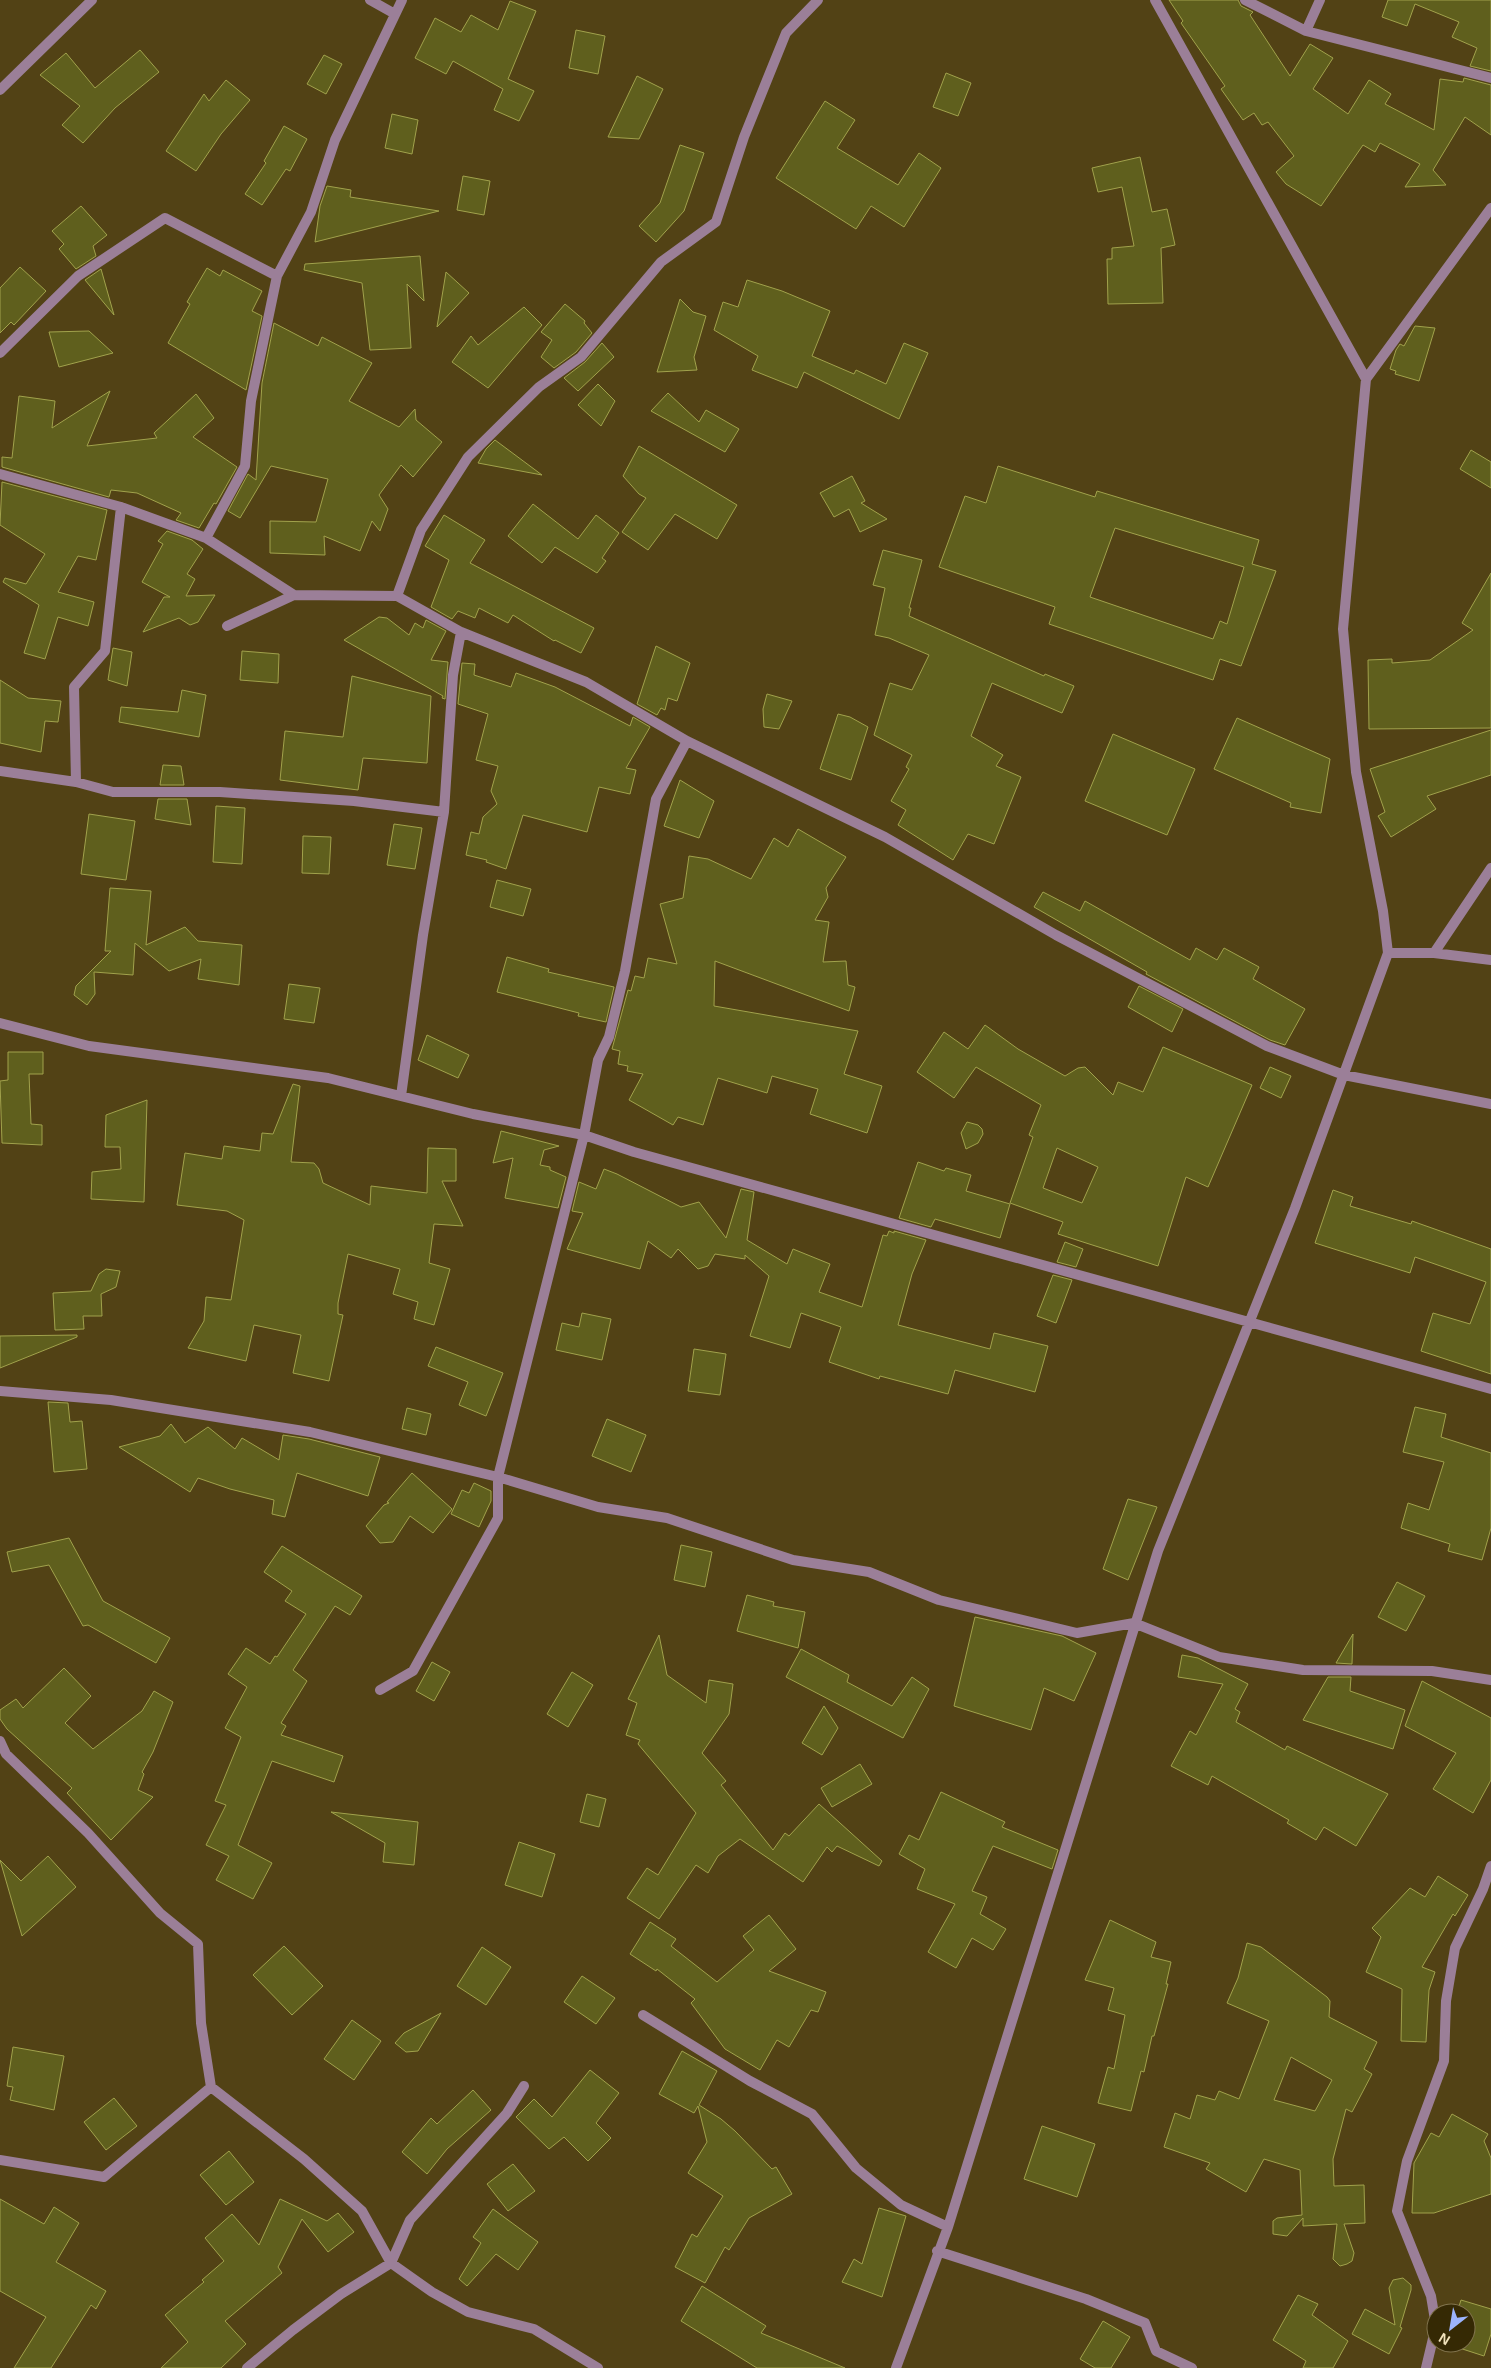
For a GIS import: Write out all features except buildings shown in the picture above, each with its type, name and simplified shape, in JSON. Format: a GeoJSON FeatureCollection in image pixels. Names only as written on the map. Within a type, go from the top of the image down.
{"type":"FeatureCollection","features":[{"type":"Feature","properties":{"kind":"street"},"geometry":{"type":"LineString","coordinates":[[0,90],[92,0]]}},
{"type":"Feature","properties":{"kind":"street"},"geometry":{"type":"LineString","coordinates":[[370,0],[394,14]]}},
{"type":"Feature","properties":{"kind":"street"},"geometry":{"type":"LineString","coordinates":[[206,538],[245,466],[251,401],[277,276],[311,212],[334,140],[402,0]]}},
{"type":"Feature","properties":{"kind":"street"},"geometry":{"type":"LineString","coordinates":[[396,596],[421,530],[468,457],[539,387],[581,357],[661,262],[716,222],[744,136],[786,33],[818,0]]}},
{"type":"Feature","properties":{"kind":"street"},"geometry":{"type":"LineString","coordinates":[[1155,0],[1366,379]]}},
{"type":"Feature","properties":{"kind":"street"},"geometry":{"type":"LineString","coordinates":[[1245,0],[1306,31],[1491,78]]}},
{"type":"Feature","properties":{"kind":"street"},"geometry":{"type":"LineString","coordinates":[[1306,31],[1320,0]]}},
{"type":"Feature","properties":{"kind":"street"},"geometry":{"type":"LineString","coordinates":[[896,2368],[948,2227],[1134,1623],[1158,1552],[1295,1208],[1388,953],[1384,911],[1356,772],[1343,629],[1366,379],[1491,208]]}},
{"type":"Feature","properties":{"kind":"street"},"geometry":{"type":"LineString","coordinates":[[0,353],[78,276],[165,218],[277,276]]}},
{"type":"Feature","properties":{"kind":"street"},"geometry":{"type":"LineString","coordinates":[[0,474],[121,507],[206,538],[294,595]]}},
{"type":"Feature","properties":{"kind":"street"},"geometry":{"type":"LineString","coordinates":[[76,782],[74,687],[105,651],[121,507]]}},
{"type":"Feature","properties":{"kind":"street"},"geometry":{"type":"LineString","coordinates":[[227,626],[294,595],[396,596],[461,632],[586,682],[687,741],[885,837],[1056,935],[1267,1046],[1344,1075],[1491,1104]]}},
{"type":"Feature","properties":{"kind":"street"},"geometry":{"type":"LineString","coordinates":[[401,1096],[423,935],[444,812],[453,676],[461,632]]}},
{"type":"Feature","properties":{"kind":"street"},"geometry":{"type":"LineString","coordinates":[[380,1690],[413,1671],[498,1518],[498,1477],[584,1135],[598,1060],[608,1036],[625,971],[656,799],[687,741]]}},
{"type":"Feature","properties":{"kind":"street"},"geometry":{"type":"LineString","coordinates":[[0,771],[76,782],[113,792],[220,792],[354,801],[444,812]]}},
{"type":"Feature","properties":{"kind":"street"},"geometry":{"type":"LineString","coordinates":[[1434,953],[1491,868]]}},
{"type":"Feature","properties":{"kind":"street"},"geometry":{"type":"LineString","coordinates":[[1388,953],[1434,953],[1491,960]]}},
{"type":"Feature","properties":{"kind":"street"},"geometry":{"type":"LineString","coordinates":[[0,1023],[89,1046],[328,1078],[473,1114],[584,1135],[634,1152],[1491,1388]]}},
{"type":"Feature","properties":{"kind":"street"},"geometry":{"type":"LineString","coordinates":[[0,1391],[111,1400],[310,1432],[498,1477],[598,1507],[667,1518],[793,1560],[869,1572],[939,1600],[1077,1633],[1134,1623],[1219,1657],[1303,1670],[1432,1672],[1491,1680]]}},
{"type":"Feature","properties":{"kind":"street"},"geometry":{"type":"LineString","coordinates":[[0,1741],[6,1754],[88,1833],[160,1914],[198,1944],[201,2023],[210,2087],[304,2159],[362,2211],[391,2262],[432,2292],[468,2312],[534,2329],[598,2368]]}},
{"type":"Feature","properties":{"kind":"street"},"geometry":{"type":"LineString","coordinates":[[1426,2368],[1436,2326],[1431,2296],[1397,2211],[1408,2161],[1444,2061],[1446,2002],[1455,1948],[1483,1889],[1491,1866]]}},
{"type":"Feature","properties":{"kind":"street"},"geometry":{"type":"LineString","coordinates":[[643,2015],[750,2081],[812,2114],[856,2168],[901,2205],[948,2227]]}},
{"type":"Feature","properties":{"kind":"street"},"geometry":{"type":"LineString","coordinates":[[248,2368],[293,2330],[341,2294],[391,2262],[410,2220],[507,2113],[524,2086]]}},
{"type":"Feature","properties":{"kind":"street"},"geometry":{"type":"LineString","coordinates":[[0,2160],[104,2177],[210,2087]]}},
{"type":"Feature","properties":{"kind":"street"},"geometry":{"type":"LineString","coordinates":[[938,2251],[1086,2299],[1145,2323],[1156,2350],[1192,2368]]}}]}
